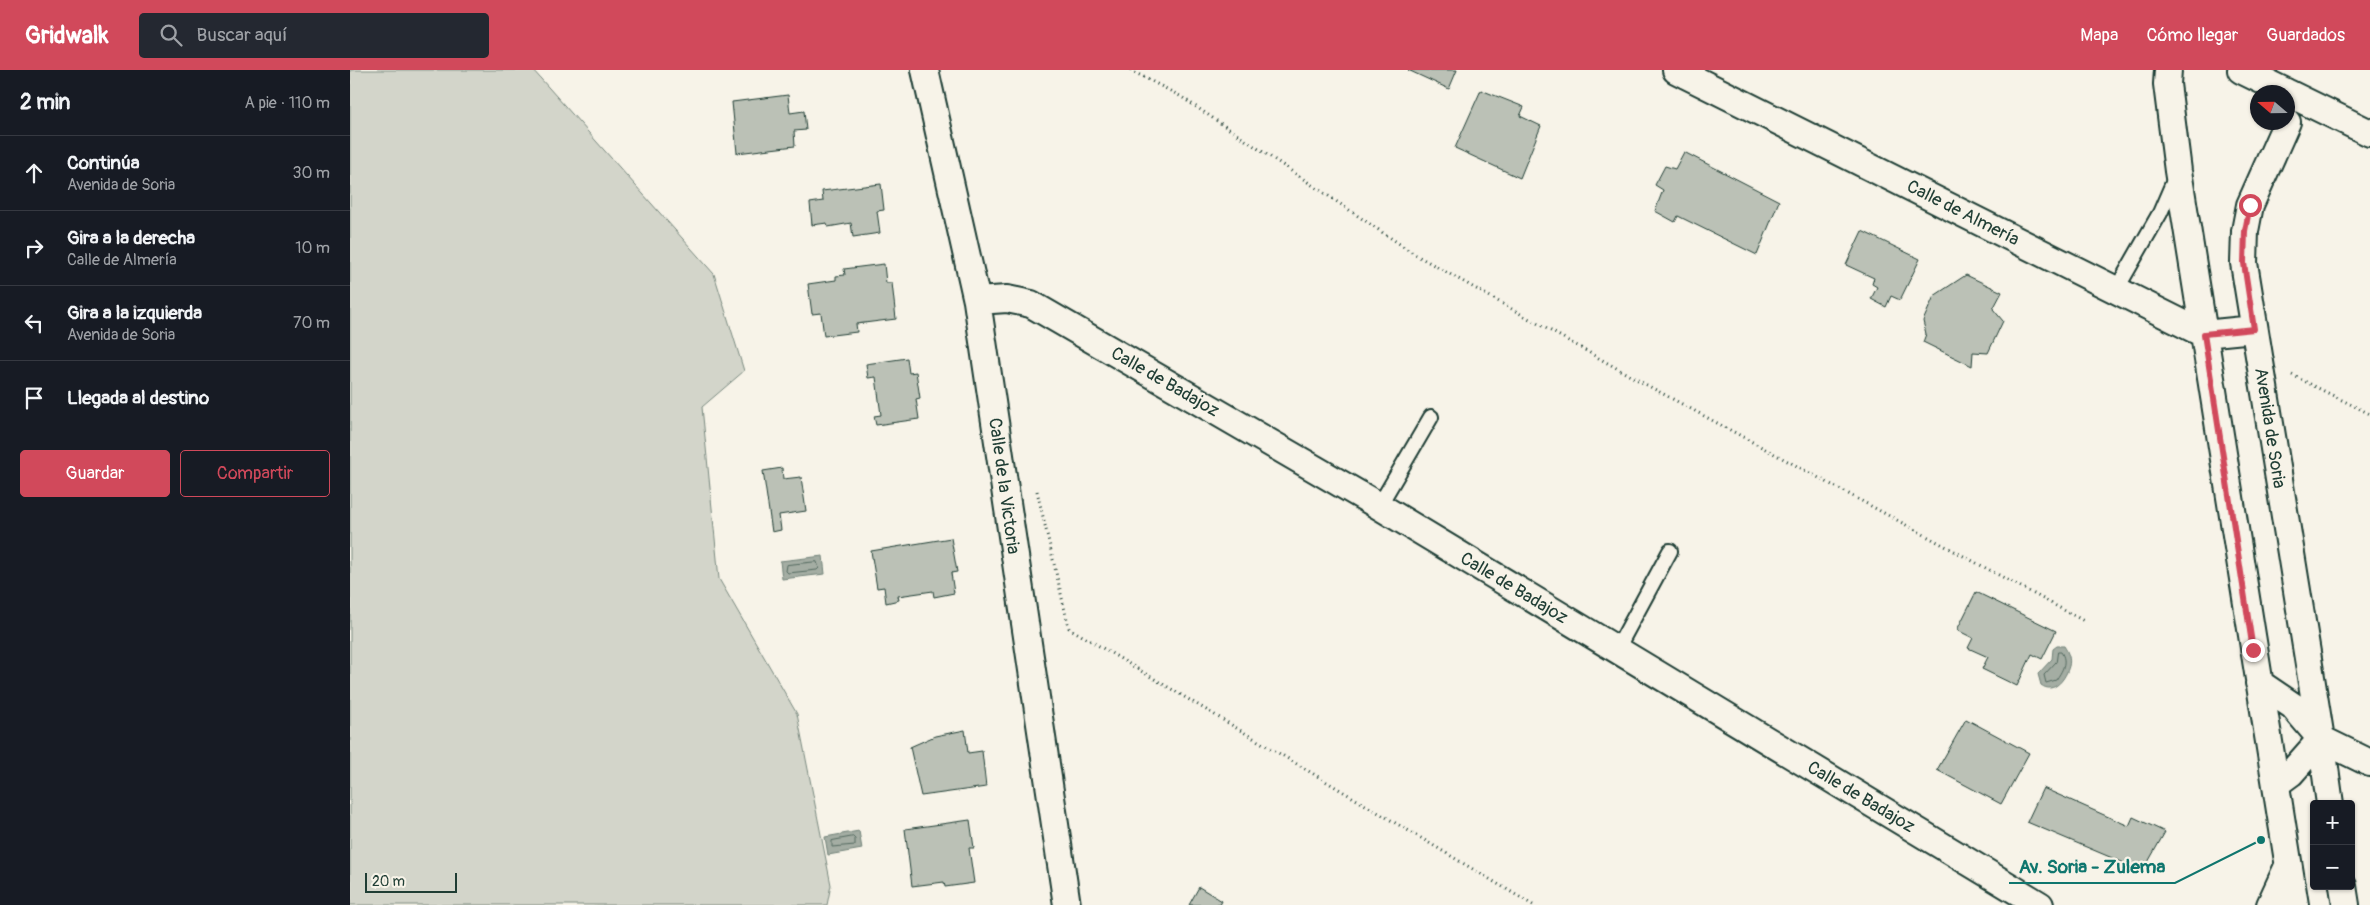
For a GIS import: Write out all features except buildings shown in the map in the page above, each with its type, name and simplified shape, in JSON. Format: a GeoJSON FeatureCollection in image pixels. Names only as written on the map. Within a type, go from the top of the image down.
{"type":"FeatureCollection","features":[{"type":"Feature","properties":{"kind":"street","name":"Calle de la Victoria"},"geometry":{"type":"LineString","coordinates":[[925,70],[977,301],[1066,905]]}},
{"type":"Feature","properties":{"kind":"street","name":"Calle de Almería"},"geometry":{"type":"LineString","coordinates":[[1676,70],[2204,334]]}},
{"type":"Feature","properties":{"kind":"street"},"geometry":{"type":"LineString","coordinates":[[2168,70],[2166,84],[2178,171],[2295,905]]}},
{"type":"Feature","properties":{"kind":"street"},"geometry":{"type":"LineString","coordinates":[[2241,70],[2261,85]]}},
{"type":"Feature","properties":{"kind":"street"},"geometry":{"type":"LineString","coordinates":[[2295,108],[2370,133]]}},
{"type":"Feature","properties":{"kind":"street","name":"Avenida de Soria"},"geometry":{"type":"LineString","coordinates":[[2280,130],[2250,205],[2245,231],[2244,263],[2329,800]]}},
{"type":"Feature","properties":{"kind":"street","name":"Calle de Badajoz"},"geometry":{"type":"LineString","coordinates":[[977,301],[1007,299],[1031,304],[1379,506],[2040,905]]}},
{"type":"Feature","properties":{"kind":"street"},"geometry":{"type":"LineString","coordinates":[[2204,334],[2254,329]]}},
{"type":"Feature","properties":{"kind":"street"},"geometry":{"type":"LineString","coordinates":[[2259,683],[2293,706],[2321,740],[2370,762]]}},
{"type":"Feature","properties":{"kind":"street"},"geometry":{"type":"LineString","coordinates":[[2276,784],[2291,773],[2321,740]]}},
{"type":"Feature","properties":{"kind":"street"},"geometry":{"type":"LineString","coordinates":[[2270,905],[2288,866]]}},
{"type":"Feature","properties":{"kind":"street"},"geometry":{"type":"LineString","coordinates":[[2344,890],[2346,905]]}},
{"type":"Feature","properties":{"kind":"lane"},"geometry":{"type":"LineString","coordinates":[[2116,290],[2160,213],[2178,171]]}},
{"type":"Feature","properties":{"kind":"lane"},"geometry":{"type":"LineString","coordinates":[[1379,506],[1431,417]]}},
{"type":"Feature","properties":{"kind":"lane"},"geometry":{"type":"LineString","coordinates":[[1617,649],[1670,551]]}},
{"type":"Feature","properties":{"kind":"path"},"geometry":{"type":"LineString","coordinates":[[1130,70],[1180,96],[1416,255],[1651,387],[2084,621]]}},
{"type":"Feature","properties":{"kind":"path"},"geometry":{"type":"LineString","coordinates":[[2286,372],[2370,414]]}},
{"type":"Feature","properties":{"kind":"path"},"geometry":{"type":"LineString","coordinates":[[1035,483],[1068,628],[1533,905]]}},
{"type":"Feature","properties":{"kind":"shaded area"},"geometry":{"type":"Polygon","coordinates":[[[350,70],[533,70],[714,274],[744,371],[702,407],[719,579],[797,714],[831,885],[827,905],[350,905],[350,70]]]}},
{"type":"Feature","properties":{"kind":"water"},"geometry":{"type":"Polygon","coordinates":[[[823,556],[825,574],[782,579],[780,561],[823,556]]]}},
{"type":"Feature","properties":{"kind":"water"},"geometry":{"type":"Polygon","coordinates":[[[2057,646],[2064,646],[2070,663],[2059,684],[2055,687],[2046,688],[2041,685],[2038,674],[2052,659],[2053,649],[2057,646]]]}},
{"type":"Feature","properties":{"kind":"water"},"geometry":{"type":"Polygon","coordinates":[[[859,831],[862,849],[828,855],[825,837],[859,831]]]}},
{"type":"Feature","properties":{"kind":"place","name":"Av. Soria - Zulema"},"geometry":{"type":"Point","coordinates":[2261,840]}},
{"type":"Feature","properties":{"kind":"route"},"geometry":{"type":"LineString","coordinates":[[2250,205],[2245,231],[2244,263],[2254,329],[2204,334],[2253,650]]}}]}
